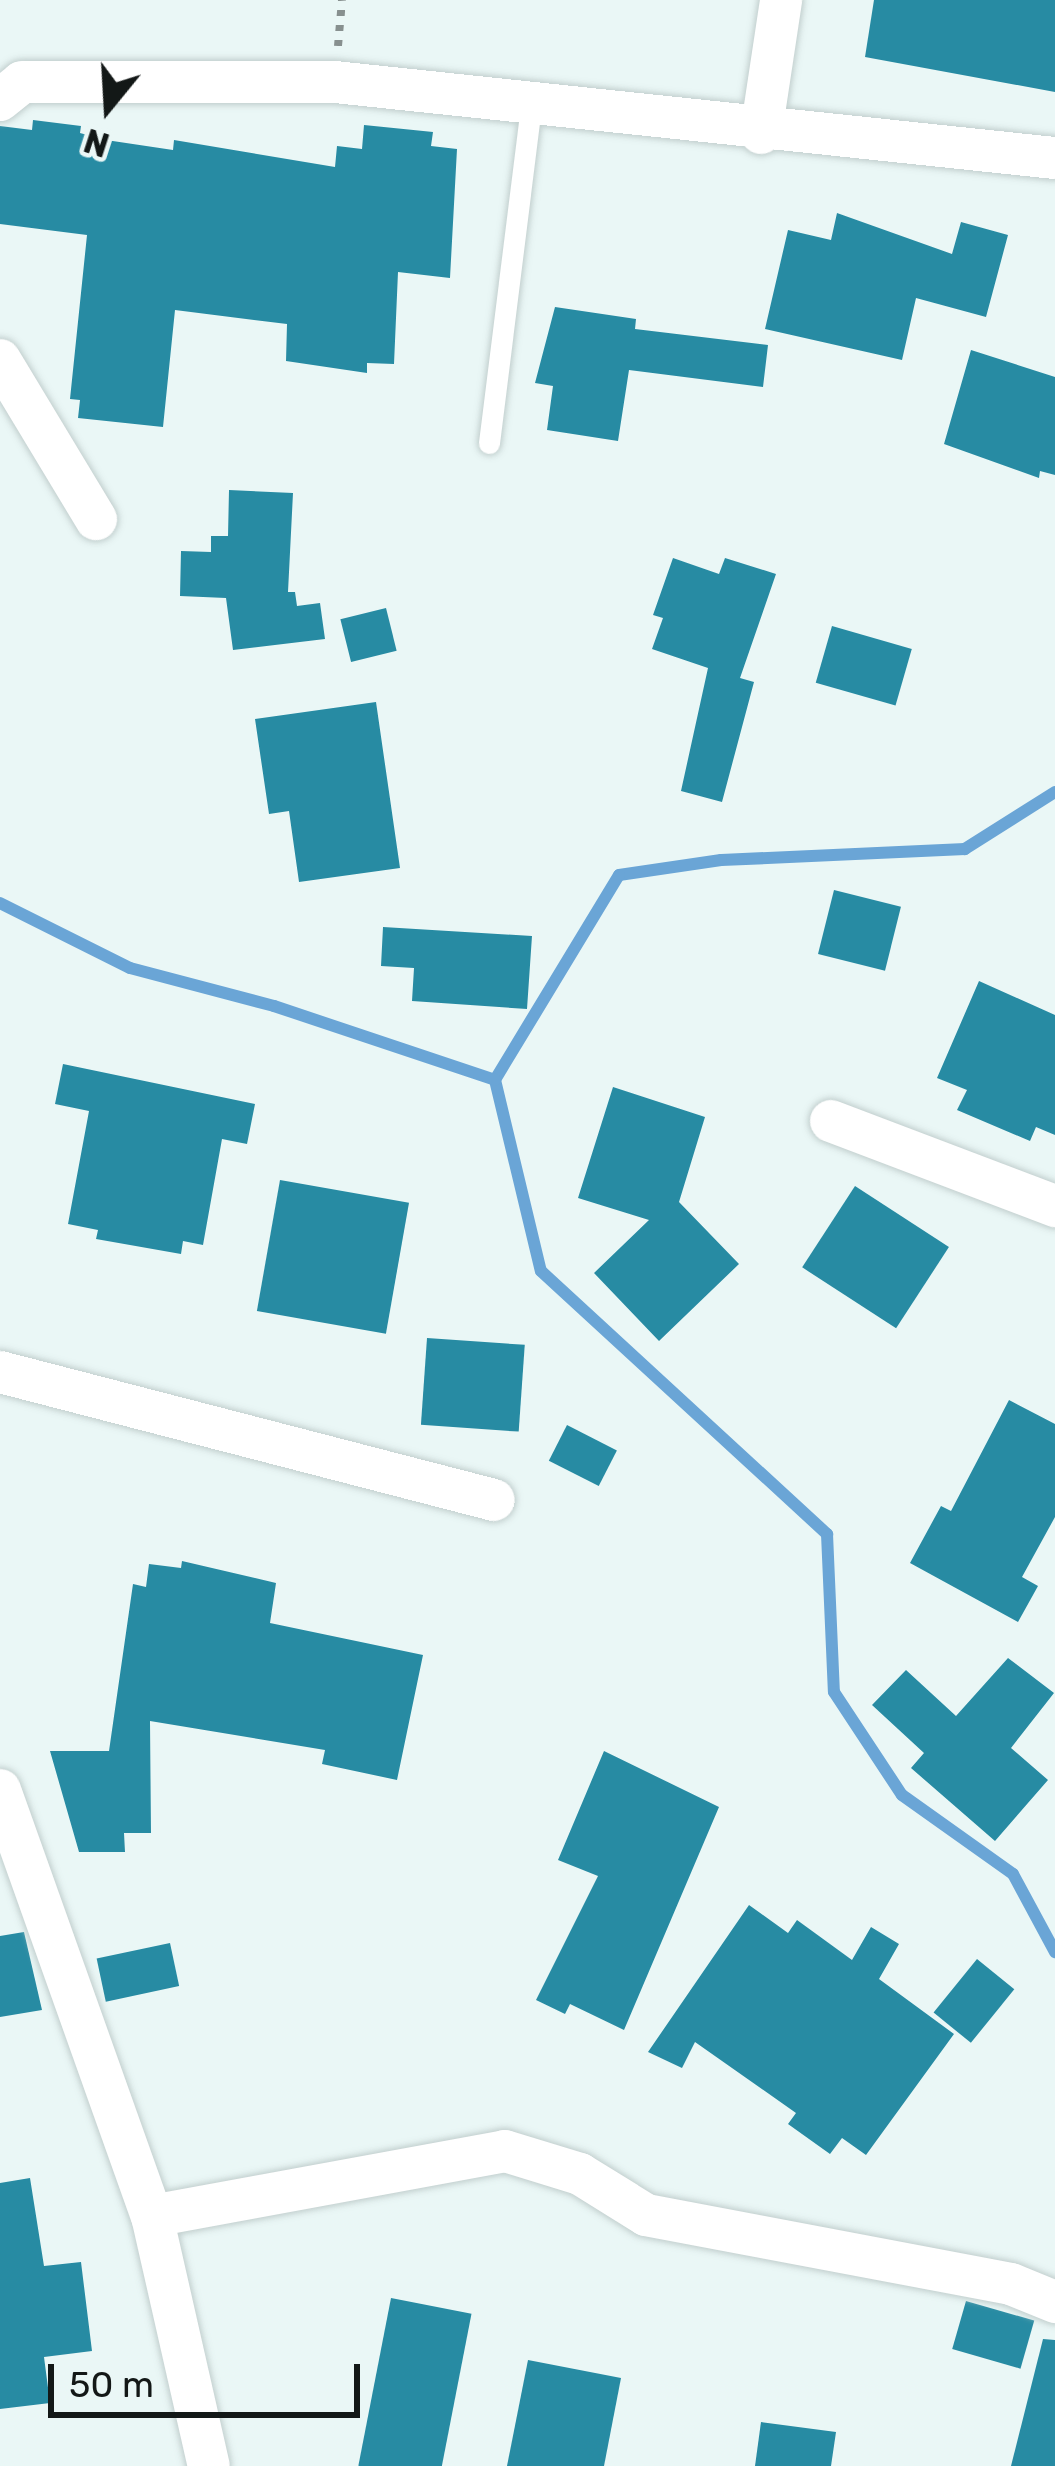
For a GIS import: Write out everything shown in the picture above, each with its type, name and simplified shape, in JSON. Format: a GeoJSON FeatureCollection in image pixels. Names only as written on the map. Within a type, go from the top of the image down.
{"type":"FeatureCollection","features":[{"type":"Feature","properties":{"kind":"street"},"geometry":{"type":"LineString","coordinates":[[760,133],[781,0]]}},
{"type":"Feature","properties":{"kind":"street"},"geometry":{"type":"LineString","coordinates":[[0,100],[22,82],[334,82],[760,133],[1055,158]]}},
{"type":"Feature","properties":{"kind":"street"},"geometry":{"type":"LineString","coordinates":[[0,361],[96,519]]}},
{"type":"Feature","properties":{"kind":"street"},"geometry":{"type":"LineString","coordinates":[[832,1120],[1055,1205]]}},
{"type":"Feature","properties":{"kind":"street"},"geometry":{"type":"LineString","coordinates":[[0,1372],[494,1500]]}},
{"type":"Feature","properties":{"kind":"street"},"geometry":{"type":"LineString","coordinates":[[0,1790],[20,1908],[152,2216],[209,2466]]}},
{"type":"Feature","properties":{"kind":"street"},"geometry":{"type":"LineString","coordinates":[[152,2216],[505,2151],[580,2174],[646,2215],[1011,2284],[1055,2302]]}},
{"type":"Feature","properties":{"kind":"lane"},"geometry":{"type":"LineString","coordinates":[[489,443],[531,106]]}},
{"type":"Feature","properties":{"kind":"building"},"geometry":{"type":"Polygon","coordinates":[[[874,0],[1055,0],[1055,92],[865,57],[874,0]]]}},
{"type":"Feature","properties":{"kind":"building"},"geometry":{"type":"Polygon","coordinates":[[[33,120],[81,126],[80,133],[106,140],[173,150],[174,140],[335,167],[337,146],[362,149],[364,125],[433,132],[431,146],[457,149],[450,278],[398,272],[394,364],[367,363],[367,373],[286,361],[287,324],[175,310],[163,427],[78,418],[80,400],[70,399],[87,235],[0,224],[0,126],[32,130],[33,120]]]}},
{"type":"Feature","properties":{"kind":"building"},"geometry":{"type":"Polygon","coordinates":[[[837,213],[952,254],[961,222],[1008,235],[986,317],[916,298],[902,360],[765,329],[788,230],[831,240],[837,213]]]}},
{"type":"Feature","properties":{"kind":"building"},"geometry":{"type":"Polygon","coordinates":[[[555,307],[636,319],[635,329],[768,345],[763,387],[629,370],[618,441],[547,430],[553,386],[535,383],[555,307]]]}},
{"type":"Feature","properties":{"kind":"building"},"geometry":{"type":"Polygon","coordinates":[[[971,350],[1055,377],[1055,475],[1040,471],[1039,478],[944,444],[971,350]]]}},
{"type":"Feature","properties":{"kind":"building"},"geometry":{"type":"Polygon","coordinates":[[[229,490],[293,493],[288,592],[295,592],[297,606],[320,603],[325,639],[233,650],[226,598],[180,596],[181,551],[211,552],[211,536],[228,536],[229,490]]]}},
{"type":"Feature","properties":{"kind":"building"},"geometry":{"type":"Polygon","coordinates":[[[673,558],[719,574],[725,558],[776,574],[740,678],[754,682],[722,802],[681,791],[708,668],[652,649],[663,618],[653,615],[673,558]]]}},
{"type":"Feature","properties":{"kind":"building"},"geometry":{"type":"Polygon","coordinates":[[[386,608],[397,651],[351,662],[340,619],[386,608]]]}},
{"type":"Feature","properties":{"kind":"building"},"geometry":{"type":"Polygon","coordinates":[[[832,626],[912,649],[896,706],[816,683],[832,626]]]}},
{"type":"Feature","properties":{"kind":"building"},"geometry":{"type":"Polygon","coordinates":[[[376,702],[400,868],[299,882],[289,811],[269,814],[255,719],[376,702]]]}},
{"type":"Feature","properties":{"kind":"building"},"geometry":{"type":"Polygon","coordinates":[[[834,890],[901,907],[885,971],[818,954],[834,890]]]}},
{"type":"Feature","properties":{"kind":"building"},"geometry":{"type":"Polygon","coordinates":[[[383,927],[532,936],[527,1009],[412,1001],[414,968],[381,966],[383,927]]]}},
{"type":"Feature","properties":{"kind":"building"},"geometry":{"type":"Polygon","coordinates":[[[979,981],[1055,1015],[1055,1135],[1036,1127],[1030,1141],[957,1110],[967,1090],[937,1078],[979,981]]]}},
{"type":"Feature","properties":{"kind":"building"},"geometry":{"type":"Polygon","coordinates":[[[63,1064],[255,1104],[247,1144],[222,1139],[203,1245],[183,1241],[181,1254],[96,1239],[98,1230],[68,1224],[89,1111],[55,1104],[63,1064]]]}},
{"type":"Feature","properties":{"kind":"building"},"geometry":{"type":"Polygon","coordinates":[[[613,1087],[705,1117],[679,1202],[739,1264],[659,1341],[594,1273],[649,1220],[578,1198],[613,1087]]]}},
{"type":"Feature","properties":{"kind":"building"},"geometry":{"type":"Polygon","coordinates":[[[280,1180],[409,1203],[386,1334],[257,1311],[280,1180]]]}},
{"type":"Feature","properties":{"kind":"building"},"geometry":{"type":"Polygon","coordinates":[[[855,1186],[949,1247],[896,1328],[802,1267],[855,1186]]]}},
{"type":"Feature","properties":{"kind":"building"},"geometry":{"type":"Polygon","coordinates":[[[427,1338],[525,1345],[519,1432],[421,1425],[427,1338]]]}},
{"type":"Feature","properties":{"kind":"building"},"geometry":{"type":"Polygon","coordinates":[[[1009,1400],[1055,1424],[1055,1517],[1022,1577],[1038,1586],[1018,1622],[910,1563],[941,1506],[951,1511],[1009,1400]]]}},
{"type":"Feature","properties":{"kind":"building"},"geometry":{"type":"Polygon","coordinates":[[[567,1425],[617,1450],[599,1486],[549,1461],[567,1425]]]}},
{"type":"Feature","properties":{"kind":"building"},"geometry":{"type":"Polygon","coordinates":[[[182,1561],[276,1583],[270,1623],[423,1655],[397,1780],[322,1764],[325,1750],[150,1721],[151,1833],[124,1833],[125,1852],[79,1852],[50,1751],[109,1751],[133,1584],[146,1587],[149,1564],[181,1568],[182,1561]]]}},
{"type":"Feature","properties":{"kind":"building"},"geometry":{"type":"Polygon","coordinates":[[[1008,1658],[1054,1693],[1011,1748],[1048,1780],[995,1841],[911,1768],[924,1753],[872,1705],[906,1670],[956,1716],[1008,1658]]]}},
{"type":"Feature","properties":{"kind":"building"},"geometry":{"type":"Polygon","coordinates":[[[604,1751],[719,1807],[624,2030],[570,2004],[565,2014],[536,2000],[598,1876],[558,1860],[604,1751]]]}},
{"type":"Feature","properties":{"kind":"building"},"geometry":{"type":"Polygon","coordinates":[[[749,1905],[788,1933],[797,1920],[852,1960],[871,1927],[899,1944],[879,1979],[954,2034],[866,2155],[842,2138],[830,2154],[788,2124],[796,2113],[695,2042],[682,2068],[648,2052],[749,1905]]]}},
{"type":"Feature","properties":{"kind":"building"},"geometry":{"type":"Polygon","coordinates":[[[24,1932],[42,2010],[0,2017],[0,1936],[24,1932]]]}},
{"type":"Feature","properties":{"kind":"building"},"geometry":{"type":"Polygon","coordinates":[[[170,1943],[179,1986],[106,2002],[97,1959],[170,1943]]]}},
{"type":"Feature","properties":{"kind":"building"},"geometry":{"type":"Polygon","coordinates":[[[977,1959],[1014,1989],[971,2043],[934,2013],[977,1959]]]}},
{"type":"Feature","properties":{"kind":"building"},"geometry":{"type":"Polygon","coordinates":[[[30,2178],[44,2266],[81,2262],[92,2351],[44,2357],[50,2403],[0,2409],[0,2183],[30,2178]]]}},
{"type":"Feature","properties":{"kind":"building"},"geometry":{"type":"Polygon","coordinates":[[[391,2298],[471,2314],[442,2466],[358,2466],[391,2298]]]}},
{"type":"Feature","properties":{"kind":"building"},"geometry":{"type":"Polygon","coordinates":[[[966,2301],[1034,2321],[1020,2369],[952,2349],[966,2301]]]}},
{"type":"Feature","properties":{"kind":"building"},"geometry":{"type":"Polygon","coordinates":[[[1043,2339],[1055,2340],[1055,2466],[1011,2466],[1043,2339]]]}},
{"type":"Feature","properties":{"kind":"building"},"geometry":{"type":"Polygon","coordinates":[[[528,2360],[621,2378],[604,2466],[507,2466],[528,2360]]]}},
{"type":"Feature","properties":{"kind":"building"},"geometry":{"type":"Polygon","coordinates":[[[761,2422],[836,2432],[831,2466],[755,2466],[761,2422]]]}},
{"type":"Feature","properties":{"kind":"waterway"},"geometry":{"type":"LineString","coordinates":[[1055,792],[965,849],[721,860],[619,875],[495,1080],[541,1271],[827,1534],[834,1692],[902,1795],[1013,1874],[1055,1952]]}},
{"type":"Feature","properties":{"kind":"waterway"},"geometry":{"type":"LineString","coordinates":[[0,903],[130,968],[274,1006],[495,1080]]}}]}
